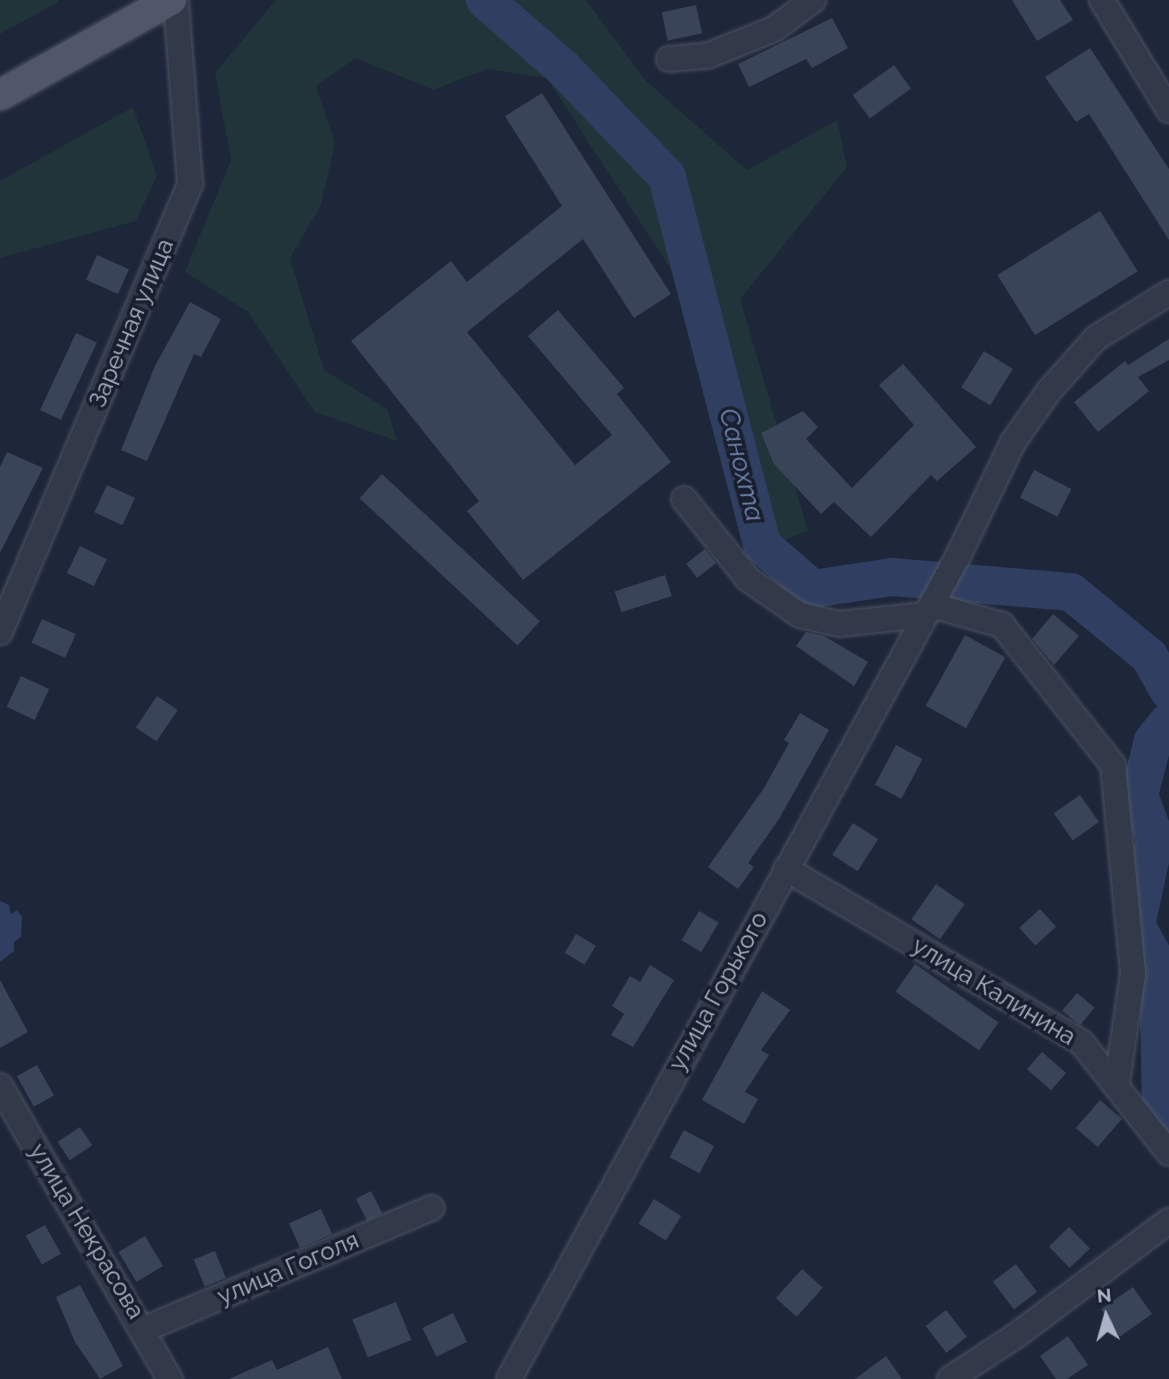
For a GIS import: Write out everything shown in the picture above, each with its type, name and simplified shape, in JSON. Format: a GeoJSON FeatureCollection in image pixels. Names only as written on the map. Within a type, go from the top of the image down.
{"type":"FeatureCollection","features":[{"type":"Feature","properties":{"kind":"main road"},"geometry":{"type":"LineString","coordinates":[[0,95],[174,0]]}},
{"type":"Feature","properties":{"kind":"street","name":"Заречная улица"},"geometry":{"type":"LineString","coordinates":[[0,632],[190,184],[174,0]]}},
{"type":"Feature","properties":{"kind":"street"},"geometry":{"type":"LineString","coordinates":[[670,59],[707,56],[774,29],[813,0]]}},
{"type":"Feature","properties":{"kind":"street"},"geometry":{"type":"LineString","coordinates":[[1102,0],[1169,110]]}},
{"type":"Feature","properties":{"kind":"street","name":"улица Горького"},"geometry":{"type":"LineString","coordinates":[[509,1379],[958,556],[1013,442],[1049,391],[1096,338],[1169,293]]}},
{"type":"Feature","properties":{"kind":"street"},"geometry":{"type":"LineString","coordinates":[[684,499],[747,579],[800,615],[839,624],[928,610],[1002,625],[1113,765],[1133,974],[1117,1082]]}},
{"type":"Feature","properties":{"kind":"street","name":"улица Калинина"},"geometry":{"type":"LineString","coordinates":[[786,869],[1015,1000],[1082,1043],[1117,1082],[1169,1153]]}},
{"type":"Feature","properties":{"kind":"street","name":"улица Некрасова"},"geometry":{"type":"LineString","coordinates":[[0,1086],[145,1329],[170,1379]]}},
{"type":"Feature","properties":{"kind":"street","name":"улица Гоголя"},"geometry":{"type":"LineString","coordinates":[[145,1329],[431,1208]]}},
{"type":"Feature","properties":{"kind":"street"},"geometry":{"type":"LineString","coordinates":[[950,1379],[1017,1335],[1169,1221]]}},
{"type":"Feature","properties":{"kind":"shaded area"},"geometry":{"type":"Polygon","coordinates":[[[0,0],[58,0],[58,2],[0,34],[0,0]]]}},
{"type":"Feature","properties":{"kind":"shaded area"},"geometry":{"type":"Polygon","coordinates":[[[276,0],[586,0],[646,81],[747,170],[837,120],[847,167],[740,299],[808,531],[751,552],[688,296],[547,78],[487,69],[433,90],[356,58],[316,86],[335,143],[321,205],[290,258],[324,370],[387,409],[397,441],[315,412],[248,312],[185,272],[231,160],[215,73],[276,0]]]}},
{"type":"Feature","properties":{"kind":"shaded area"},"geometry":{"type":"Polygon","coordinates":[[[133,107],[157,176],[136,221],[0,258],[0,181],[133,107]]]}},
{"type":"Feature","properties":{"kind":"water"},"geometry":{"type":"Polygon","coordinates":[[[0,901],[9,905],[11,914],[17,910],[22,917],[21,937],[14,942],[14,951],[0,962],[0,901]]]}},
{"type":"Feature","properties":{"kind":"building"},"geometry":{"type":"Polygon","coordinates":[[[1012,0],[1060,0],[1073,20],[1037,41],[1012,0]]]}},
{"type":"Feature","properties":{"kind":"building"},"geometry":{"type":"Polygon","coordinates":[[[696,5],[702,33],[668,41],[662,12],[696,5]]]}},
{"type":"Feature","properties":{"kind":"building"},"geometry":{"type":"Polygon","coordinates":[[[832,18],[848,48],[812,68],[806,59],[749,87],[738,64],[832,18]]]}},
{"type":"Feature","properties":{"kind":"building"},"geometry":{"type":"Polygon","coordinates":[[[1090,48],[1169,169],[1169,240],[1089,114],[1076,122],[1045,77],[1090,48]]]}},
{"type":"Feature","properties":{"kind":"building"},"geometry":{"type":"Polygon","coordinates":[[[894,65],[911,88],[870,118],[853,95],[894,65]]]}},
{"type":"Feature","properties":{"kind":"building"},"geometry":{"type":"Polygon","coordinates":[[[542,93],[671,294],[634,318],[583,239],[467,332],[575,465],[612,435],[528,336],[558,310],[624,388],[617,394],[671,462],[523,580],[467,511],[479,501],[351,341],[451,261],[467,282],[562,206],[505,116],[542,93]]]}},
{"type":"Feature","properties":{"kind":"building"},"geometry":{"type":"Polygon","coordinates":[[[1100,211],[1138,271],[1035,335],[997,275],[1100,211]]]}},
{"type":"Feature","properties":{"kind":"building"},"geometry":{"type":"Polygon","coordinates":[[[97,255],[129,269],[118,294],[86,280],[97,255]]]}},
{"type":"Feature","properties":{"kind":"building"},"geometry":{"type":"Polygon","coordinates":[[[190,302],[221,319],[201,357],[194,354],[147,461],[121,450],[155,366],[190,302]]]}},
{"type":"Feature","properties":{"kind":"building"},"geometry":{"type":"Polygon","coordinates":[[[76,333],[97,343],[61,420],[40,410],[76,333]]]}},
{"type":"Feature","properties":{"kind":"building"},"geometry":{"type":"Polygon","coordinates":[[[1169,339],[1169,360],[1138,377],[1149,391],[1098,432],[1074,402],[1125,361],[1128,365],[1169,339]]]}},
{"type":"Feature","properties":{"kind":"building"},"geometry":{"type":"Polygon","coordinates":[[[984,351],[1013,369],[990,405],[961,387],[984,351]]]}},
{"type":"Feature","properties":{"kind":"building"},"geometry":{"type":"Polygon","coordinates":[[[903,364],[976,447],[937,481],[931,475],[871,537],[834,502],[821,514],[774,464],[761,433],[803,411],[818,427],[806,439],[852,488],[914,425],[879,385],[903,364]]]}},
{"type":"Feature","properties":{"kind":"building"},"geometry":{"type":"Polygon","coordinates":[[[7,452],[43,468],[0,553],[0,467],[7,452]]]}},
{"type":"Feature","properties":{"kind":"building"},"geometry":{"type":"Polygon","coordinates":[[[1034,470],[1071,489],[1057,517],[1020,498],[1034,470]]]}},
{"type":"Feature","properties":{"kind":"building"},"geometry":{"type":"Polygon","coordinates":[[[382,474],[540,621],[517,645],[359,498],[382,474]]]}},
{"type":"Feature","properties":{"kind":"building"},"geometry":{"type":"Polygon","coordinates":[[[107,485],[135,498],[122,525],[94,512],[107,485]]]}},
{"type":"Feature","properties":{"kind":"building"},"geometry":{"type":"Polygon","coordinates":[[[80,546],[107,559],[94,586],[67,573],[80,546]]]}},
{"type":"Feature","properties":{"kind":"building"},"geometry":{"type":"Polygon","coordinates":[[[705,549],[716,563],[697,578],[686,564],[705,549]]]}},
{"type":"Feature","properties":{"kind":"building"},"geometry":{"type":"Polygon","coordinates":[[[665,575],[672,596],[621,612],[615,591],[665,575]]]}},
{"type":"Feature","properties":{"kind":"building"},"geometry":{"type":"Polygon","coordinates":[[[1053,614],[1079,636],[1054,665],[1032,639],[1053,614]]]}},
{"type":"Feature","properties":{"kind":"building"},"geometry":{"type":"Polygon","coordinates":[[[42,619],[76,634],[65,658],[31,643],[42,619]]]}},
{"type":"Feature","properties":{"kind":"building"},"geometry":{"type":"Polygon","coordinates":[[[806,632],[824,636],[868,662],[854,686],[796,646],[806,632]]]}},
{"type":"Feature","properties":{"kind":"building"},"geometry":{"type":"Polygon","coordinates":[[[965,635],[1005,657],[966,728],[926,706],[965,635]]]}},
{"type":"Feature","properties":{"kind":"building"},"geometry":{"type":"Polygon","coordinates":[[[21,676],[49,689],[35,720],[7,707],[21,676]]]}},
{"type":"Feature","properties":{"kind":"building"},"geometry":{"type":"Polygon","coordinates":[[[157,696],[178,710],[156,741],[136,728],[157,696]]]}},
{"type":"Feature","properties":{"kind":"building"},"geometry":{"type":"Polygon","coordinates":[[[800,713],[829,730],[779,819],[748,863],[754,867],[738,889],[708,867],[764,788],[789,743],[784,740],[800,713]]]}},
{"type":"Feature","properties":{"kind":"building"},"geometry":{"type":"Polygon","coordinates":[[[896,745],[922,759],[901,799],[875,785],[896,745]]]}},
{"type":"Feature","properties":{"kind":"building"},"geometry":{"type":"Polygon","coordinates":[[[1080,795],[1099,822],[1073,840],[1054,813],[1080,795]]]}},
{"type":"Feature","properties":{"kind":"building"},"geometry":{"type":"Polygon","coordinates":[[[853,823],[878,839],[857,871],[832,855],[853,823]]]}},
{"type":"Feature","properties":{"kind":"building"},"geometry":{"type":"Polygon","coordinates":[[[936,884],[965,904],[940,939],[911,919],[936,884]]]}},
{"type":"Feature","properties":{"kind":"building"},"geometry":{"type":"Polygon","coordinates":[[[1040,909],[1056,927],[1035,946],[1019,928],[1040,909]]]}},
{"type":"Feature","properties":{"kind":"building"},"geometry":{"type":"Polygon","coordinates":[[[699,911],[719,923],[701,952],[681,940],[699,911]]]}},
{"type":"Feature","properties":{"kind":"building"},"geometry":{"type":"Polygon","coordinates":[[[576,934],[596,946],[584,965],[565,953],[576,934]]]}},
{"type":"Feature","properties":{"kind":"building"},"geometry":{"type":"Polygon","coordinates":[[[915,964],[999,1023],[979,1050],[895,992],[915,964]]]}},
{"type":"Feature","properties":{"kind":"building"},"geometry":{"type":"Polygon","coordinates":[[[650,965],[674,980],[633,1047],[611,1035],[624,1014],[612,1006],[630,976],[640,982],[650,965]]]}},
{"type":"Feature","properties":{"kind":"building"},"geometry":{"type":"Polygon","coordinates":[[[0,980],[28,1032],[0,1048],[0,980]]]}},
{"type":"Feature","properties":{"kind":"building"},"geometry":{"type":"Polygon","coordinates":[[[762,991],[790,1010],[761,1050],[769,1055],[745,1092],[758,1099],[744,1124],[702,1100],[762,991]]]}},
{"type":"Feature","properties":{"kind":"building"},"geometry":{"type":"Polygon","coordinates":[[[1077,993],[1095,1008],[1080,1025],[1062,1011],[1077,993]]]}},
{"type":"Feature","properties":{"kind":"building"},"geometry":{"type":"Polygon","coordinates":[[[1042,1052],[1066,1073],[1051,1090],[1027,1069],[1042,1052]]]}},
{"type":"Feature","properties":{"kind":"building"},"geometry":{"type":"Polygon","coordinates":[[[37,1065],[54,1096],[34,1107],[17,1076],[37,1065]]]}},
{"type":"Feature","properties":{"kind":"building"},"geometry":{"type":"Polygon","coordinates":[[[1100,1100],[1122,1119],[1098,1147],[1076,1128],[1100,1100]]]}},
{"type":"Feature","properties":{"kind":"building"},"geometry":{"type":"Polygon","coordinates":[[[80,1127],[92,1145],[70,1160],[58,1142],[80,1127]]]}},
{"type":"Feature","properties":{"kind":"building"},"geometry":{"type":"Polygon","coordinates":[[[684,1130],[714,1146],[699,1173],[669,1157],[684,1130]]]}},
{"type":"Feature","properties":{"kind":"building"},"geometry":{"type":"Polygon","coordinates":[[[371,1191],[382,1213],[367,1221],[356,1199],[371,1191]]]}},
{"type":"Feature","properties":{"kind":"building"},"geometry":{"type":"Polygon","coordinates":[[[654,1199],[681,1216],[666,1241],[639,1224],[654,1199]]]}},
{"type":"Feature","properties":{"kind":"building"},"geometry":{"type":"Polygon","coordinates":[[[321,1209],[332,1234],[300,1248],[289,1223],[321,1209]]]}},
{"type":"Feature","properties":{"kind":"building"},"geometry":{"type":"Polygon","coordinates":[[[45,1225],[61,1254],[42,1265],[26,1236],[45,1225]]]}},
{"type":"Feature","properties":{"kind":"building"},"geometry":{"type":"Polygon","coordinates":[[[1069,1227],[1090,1249],[1070,1268],[1049,1246],[1069,1227]]]}},
{"type":"Feature","properties":{"kind":"building"},"geometry":{"type":"Polygon","coordinates":[[[145,1236],[163,1266],[136,1282],[118,1252],[145,1236]]]}},
{"type":"Feature","properties":{"kind":"building"},"geometry":{"type":"Polygon","coordinates":[[[215,1251],[226,1278],[205,1287],[194,1260],[215,1251]]]}},
{"type":"Feature","properties":{"kind":"building"},"geometry":{"type":"Polygon","coordinates":[[[1016,1264],[1037,1292],[1014,1309],[993,1281],[1016,1264]]]}},
{"type":"Feature","properties":{"kind":"building"},"geometry":{"type":"Polygon","coordinates":[[[802,1269],[823,1288],[797,1317],[776,1298],[802,1269]]]}},
{"type":"Feature","properties":{"kind":"building"},"geometry":{"type":"Polygon","coordinates":[[[80,1285],[123,1366],[100,1379],[75,1342],[56,1297],[80,1285]]]}},
{"type":"Feature","properties":{"kind":"building"},"geometry":{"type":"Polygon","coordinates":[[[1133,1287],[1152,1314],[1120,1336],[1101,1309],[1133,1287]]]}},
{"type":"Feature","properties":{"kind":"building"},"geometry":{"type":"Polygon","coordinates":[[[396,1302],[411,1340],[368,1358],[352,1320],[396,1302]]]}},
{"type":"Feature","properties":{"kind":"building"},"geometry":{"type":"Polygon","coordinates":[[[946,1310],[967,1337],[946,1353],[926,1326],[946,1310]]]}},
{"type":"Feature","properties":{"kind":"building"},"geometry":{"type":"Polygon","coordinates":[[[453,1313],[467,1342],[436,1357],[422,1328],[453,1313]]]}},
{"type":"Feature","properties":{"kind":"building"},"geometry":{"type":"Polygon","coordinates":[[[1068,1336],[1088,1365],[1067,1379],[1056,1379],[1040,1356],[1068,1336]]]}},
{"type":"Feature","properties":{"kind":"building"},"geometry":{"type":"Polygon","coordinates":[[[328,1347],[342,1379],[229,1379],[272,1360],[277,1370],[328,1347]]]}},
{"type":"Feature","properties":{"kind":"building"},"geometry":{"type":"Polygon","coordinates":[[[886,1356],[902,1379],[855,1379],[886,1356]]]}},
{"type":"Feature","properties":{"kind":"waterway","name":"Санохта"},"geometry":{"type":"LineString","coordinates":[[485,0],[563,68],[667,177],[762,545],[813,589],[892,577],[1071,592],[1149,656],[1169,691]]}},
{"type":"Feature","properties":{"kind":"waterway","name":"Санохта"},"geometry":{"type":"LineString","coordinates":[[1169,721],[1153,741],[1139,795],[1155,838],[1136,925],[1158,965],[1161,1106],[1169,1119]]}}]}
